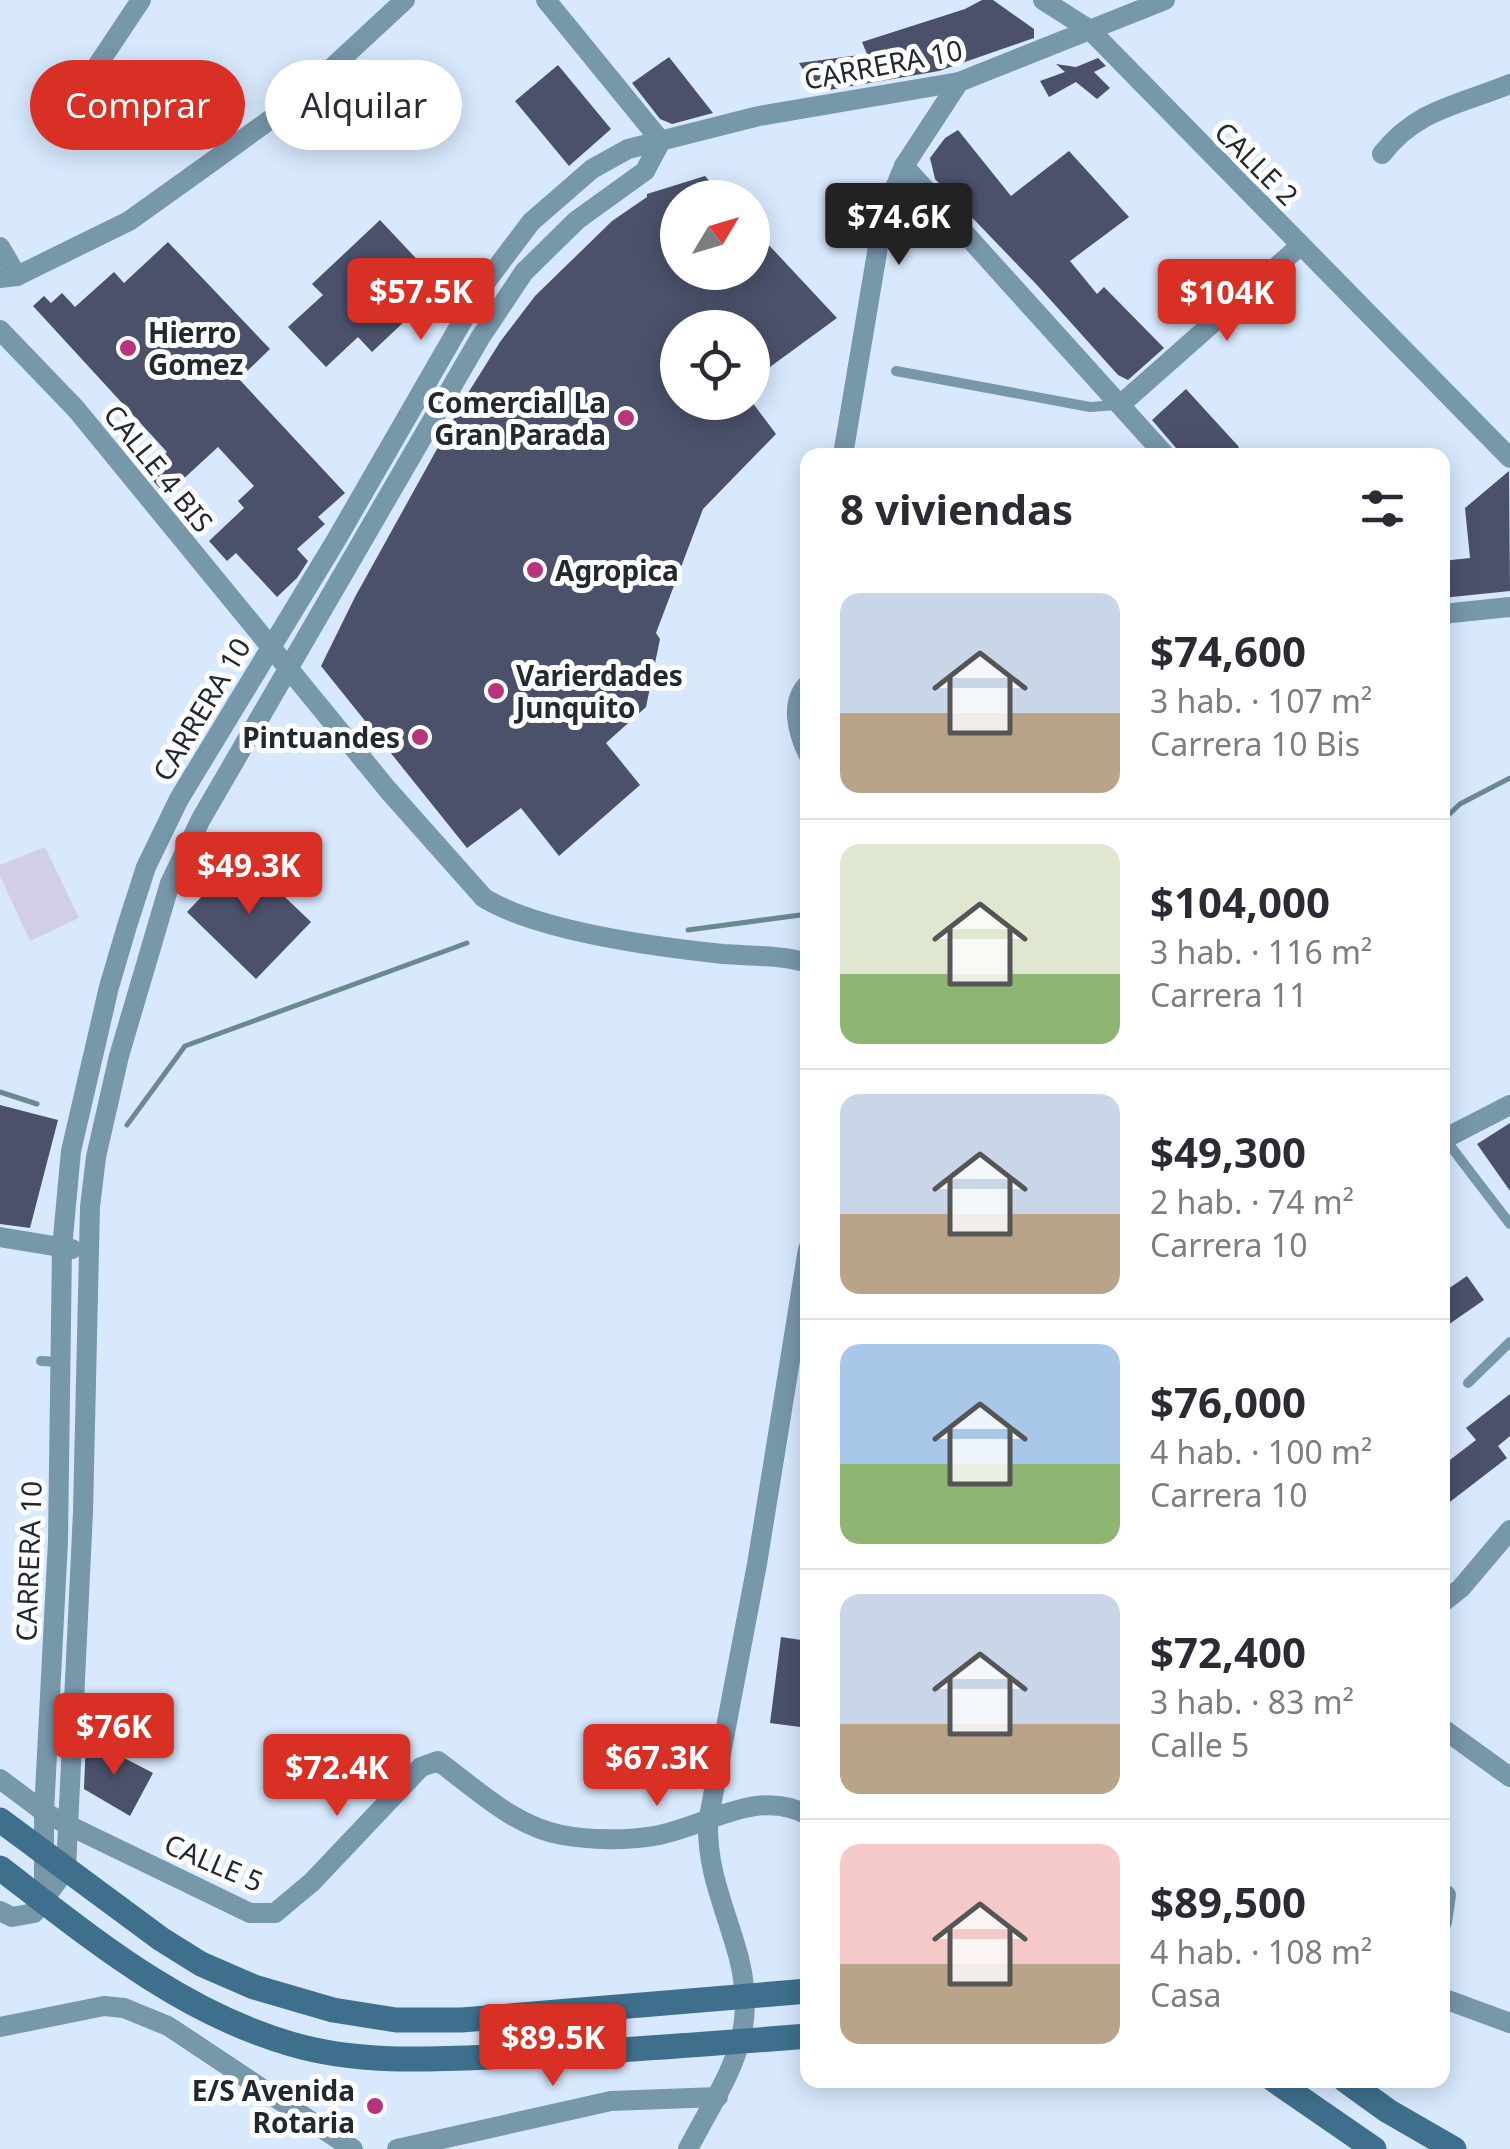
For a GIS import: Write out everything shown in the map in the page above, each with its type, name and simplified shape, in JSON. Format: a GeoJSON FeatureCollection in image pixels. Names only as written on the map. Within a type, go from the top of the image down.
{"type":"FeatureCollection","features":[{"type":"Feature","properties":{"kind":"main road"},"geometry":{"type":"LineString","coordinates":[[0,1820],[201,1964],[254,1987],[333,2010],[396,2020],[462,2020],[800,1992]]}},
{"type":"Feature","properties":{"kind":"main road"},"geometry":{"type":"LineString","coordinates":[[0,1868],[72,1925],[195,2005],[294,2045],[367,2057],[431,2060],[800,2037]]}},
{"type":"Feature","properties":{"kind":"main road"},"geometry":{"type":"LineString","coordinates":[[1286,2088],[1374,2149]]}},
{"type":"Feature","properties":{"kind":"main road"},"geometry":{"type":"LineString","coordinates":[[1356,2088],[1454,2149]]}},
{"type":"Feature","properties":{"kind":"street"},"geometry":{"type":"LineString","coordinates":[[98,60],[142,0]]}},
{"type":"Feature","properties":{"kind":"street"},"geometry":{"type":"LineString","coordinates":[[0,247],[9,277],[129,221],[296,101],[406,0]]}},
{"type":"Feature","properties":{"kind":"street"},"geometry":{"type":"LineString","coordinates":[[546,0],[661,141]]}},
{"type":"Feature","properties":{"kind":"street","name":"CALLE 2"},"geometry":{"type":"LineString","coordinates":[[1043,0],[1090,30],[1510,458]]}},
{"type":"Feature","properties":{"kind":"street","name":"CARRERA 10"},"geometry":{"type":"LineString","coordinates":[[44,1901],[42,1852],[56,1602],[52,1362],[72,1151],[109,987],[146,866],[180,798],[506,252],[530,222],[592,169],[628,149],[661,141],[817,105],[959,82],[1090,30],[1132,6],[1165,0]]}},
{"type":"Feature","properties":{"kind":"street"},"geometry":{"type":"LineString","coordinates":[[844,448],[883,217],[904,166],[959,82]]}},
{"type":"Feature","properties":{"kind":"street"},"geometry":{"type":"LineString","coordinates":[[1382,154],[1400,131],[1427,114],[1510,84]]}},
{"type":"Feature","properties":{"kind":"street","name":"CARRERA 10"},"geometry":{"type":"LineString","coordinates":[[66,1869],[83,1512],[87,1250],[96,1157],[118,1056],[170,883],[287,666],[480,338],[524,272],[578,220],[645,171],[661,141]]}},
{"type":"Feature","properties":{"kind":"street"},"geometry":{"type":"LineString","coordinates":[[904,166],[1159,448]]}},
{"type":"Feature","properties":{"kind":"street"},"geometry":{"type":"LineString","coordinates":[[558,197],[578,220]]}},
{"type":"Feature","properties":{"kind":"street"},"geometry":{"type":"LineString","coordinates":[[1120,405],[1300,246]]}},
{"type":"Feature","properties":{"kind":"street"},"geometry":{"type":"LineString","coordinates":[[461,324],[480,338]]}},
{"type":"Feature","properties":{"kind":"street","name":"CALLE 4 BIS"},"geometry":{"type":"LineString","coordinates":[[0,330],[76,409],[472,887],[503,910],[596,935],[800,962]]}},
{"type":"Feature","properties":{"kind":"street"},"geometry":{"type":"LineString","coordinates":[[1450,613],[1510,606]]}},
{"type":"Feature","properties":{"kind":"street"},"geometry":{"type":"LineString","coordinates":[[800,695],[796,717],[800,738]]}},
{"type":"Feature","properties":{"kind":"street"},"geometry":{"type":"LineString","coordinates":[[1450,1137],[1510,1105]]}},
{"type":"Feature","properties":{"kind":"street"},"geometry":{"type":"LineString","coordinates":[[0,1237],[87,1250]]}},
{"type":"Feature","properties":{"kind":"street"},"geometry":{"type":"LineString","coordinates":[[688,2149],[728,2079],[742,2041],[746,1996],[738,1953],[707,1856],[708,1822],[757,1564],[800,1298]]}},
{"type":"Feature","properties":{"kind":"street"},"geometry":{"type":"LineString","coordinates":[[1450,1597],[1510,1530]]}},
{"type":"Feature","properties":{"kind":"street"},"geometry":{"type":"LineString","coordinates":[[1450,1734],[1510,1778]]}},
{"type":"Feature","properties":{"kind":"street","name":"CALLE 5"},"geometry":{"type":"LineString","coordinates":[[0,1779],[68,1825],[250,1914],[275,1913],[312,1882],[420,1767],[438,1761],[520,1820],[560,1835],[654,1836],[708,1822]]}},
{"type":"Feature","properties":{"kind":"street"},"geometry":{"type":"LineString","coordinates":[[708,1822],[741,1808],[774,1802],[800,1811]]}},
{"type":"Feature","properties":{"kind":"street"},"geometry":{"type":"LineString","coordinates":[[0,1911],[12,1916],[34,1912],[66,1869]]}},
{"type":"Feature","properties":{"kind":"street"},"geometry":{"type":"LineString","coordinates":[[1450,2001],[1510,2023]]}},
{"type":"Feature","properties":{"kind":"street"},"geometry":{"type":"LineString","coordinates":[[0,2028],[104,2006],[124,2008],[168,2026],[353,2149]]}},
{"type":"Feature","properties":{"kind":"street"},"geometry":{"type":"LineString","coordinates":[[397,2149],[611,2101],[718,2097]]}},
{"type":"Feature","properties":{"kind":"lane"},"geometry":{"type":"LineString","coordinates":[[896,372],[1090,407],[1120,405]]}},
{"type":"Feature","properties":{"kind":"lane"},"geometry":{"type":"LineString","coordinates":[[1450,1148],[1510,1224]]}},
{"type":"Feature","properties":{"kind":"lane"},"geometry":{"type":"LineString","coordinates":[[1468,1383],[1510,1342]]}},
{"type":"Feature","properties":{"kind":"shaded area"},"geometry":{"type":"Polygon","coordinates":[[[45,847],[79,918],[30,941],[0,876],[0,865],[45,847]]]}},
{"type":"Feature","properties":{"kind":"building"},"geometry":{"type":"Polygon","coordinates":[[[982,0],[993,0],[1034,29],[1034,38],[939,71],[817,92],[799,63],[867,54],[862,42],[982,0]]]}},
{"type":"Feature","properties":{"kind":"building"},"geometry":{"type":"Polygon","coordinates":[[[669,57],[713,113],[672,124],[660,119],[632,83],[669,57]]]}},
{"type":"Feature","properties":{"kind":"building"},"geometry":{"type":"Polygon","coordinates":[[[1098,58],[1106,66],[1094,72],[1110,88],[1097,99],[1076,82],[1049,97],[1040,81],[1065,72],[1056,64],[1076,67],[1098,58]]]}},
{"type":"Feature","properties":{"kind":"building"},"geometry":{"type":"Polygon","coordinates":[[[558,65],[611,129],[569,166],[515,101],[558,65]]]}},
{"type":"Feature","properties":{"kind":"building"},"geometry":{"type":"Polygon","coordinates":[[[958,130],[1011,196],[1069,151],[1129,217],[1070,261],[1097,294],[1104,287],[1164,348],[1128,380],[1118,375],[935,179],[930,158],[945,138],[958,130]]]}},
{"type":"Feature","properties":{"kind":"building"},"geometry":{"type":"Polygon","coordinates":[[[660,190],[660,290],[770,290],[770,246],[837,318],[770,367],[770,310],[660,310],[660,420],[766,420],[776,434],[703,509],[656,633],[660,639],[646,707],[606,743],[640,785],[559,856],[521,808],[467,848],[321,666],[355,597],[500,342],[535,296],[612,221],[647,194],[660,190]]]}},
{"type":"Feature","properties":{"kind":"building"},"geometry":{"type":"Polygon","coordinates":[[[380,220],[442,286],[372,352],[358,337],[326,367],[288,327],[323,295],[312,284],[380,220]]]}},
{"type":"Feature","properties":{"kind":"building"},"geometry":{"type":"Polygon","coordinates":[[[168,242],[270,349],[239,379],[345,493],[318,517],[325,524],[297,549],[308,561],[277,597],[236,553],[227,561],[209,541],[244,508],[238,501],[254,486],[218,447],[166,495],[145,472],[167,452],[33,306],[44,296],[51,303],[62,293],[75,307],[114,272],[124,283],[168,242]]]}},
{"type":"Feature","properties":{"kind":"building"},"geometry":{"type":"Polygon","coordinates":[[[1186,389],[1239,447],[1176,448],[1152,420],[1186,389]]]}},
{"type":"Feature","properties":{"kind":"building"},"geometry":{"type":"Polygon","coordinates":[[[1509,471],[1510,591],[1450,597],[1450,560],[1470,558],[1465,508],[1509,471]]]}},
{"type":"Feature","properties":{"kind":"building"},"geometry":{"type":"Polygon","coordinates":[[[241,855],[311,922],[256,979],[187,912],[241,855]]]}},
{"type":"Feature","properties":{"kind":"building"},"geometry":{"type":"Polygon","coordinates":[[[0,1105],[58,1120],[30,1228],[0,1224],[0,1105]]]}},
{"type":"Feature","properties":{"kind":"building"},"geometry":{"type":"Polygon","coordinates":[[[1510,1123],[1510,1191],[1477,1144],[1510,1123]]]}},
{"type":"Feature","properties":{"kind":"building"},"geometry":{"type":"Polygon","coordinates":[[[1467,1276],[1484,1300],[1450,1323],[1450,1288],[1467,1276]]]}},
{"type":"Feature","properties":{"kind":"building"},"geometry":{"type":"Polygon","coordinates":[[[1510,1394],[1510,1436],[1498,1446],[1507,1458],[1450,1502],[1450,1460],[1476,1440],[1466,1428],[1510,1394]]]}},
{"type":"Feature","properties":{"kind":"building"},"geometry":{"type":"Polygon","coordinates":[[[781,1637],[800,1640],[800,1727],[770,1723],[781,1637]]]}},
{"type":"Feature","properties":{"kind":"building"},"geometry":{"type":"Polygon","coordinates":[[[86,1738],[153,1773],[130,1816],[84,1789],[86,1738]]]}},
{"type":"Feature","properties":{"kind":"waterway"},"geometry":{"type":"LineString","coordinates":[[1450,813],[1460,804],[1510,778]]}},
{"type":"Feature","properties":{"kind":"waterway"},"geometry":{"type":"LineString","coordinates":[[688,930],[800,915]]}},
{"type":"Feature","properties":{"kind":"waterway"},"geometry":{"type":"LineString","coordinates":[[127,1125],[185,1046],[467,943]]}},
{"type":"Feature","properties":{"kind":"waterway"},"geometry":{"type":"LineString","coordinates":[[0,1092],[37,1104]]}},
{"type":"Feature","properties":{"kind":"place","name":"Hierro Gomez"},"geometry":{"type":"Point","coordinates":[128,348]}},
{"type":"Feature","properties":{"kind":"place","name":"Comercial La Gran Parada"},"geometry":{"type":"Point","coordinates":[626,418]}},
{"type":"Feature","properties":{"kind":"place","name":"Agropica"},"geometry":{"type":"Point","coordinates":[535,570]}},
{"type":"Feature","properties":{"kind":"place","name":"Varierdades Junquito"},"geometry":{"type":"Point","coordinates":[496,691]}},
{"type":"Feature","properties":{"kind":"place","name":"Pintuandes"},"geometry":{"type":"Point","coordinates":[420,737]}},
{"type":"Feature","properties":{"kind":"place","name":"E/S Avenida Rotaria"},"geometry":{"type":"Point","coordinates":[375,2106]}}]}
